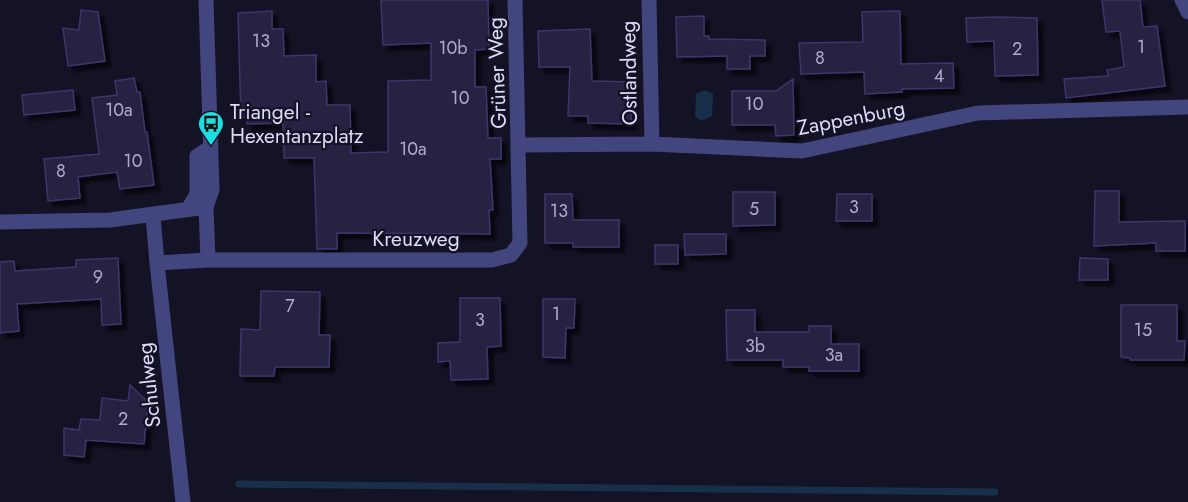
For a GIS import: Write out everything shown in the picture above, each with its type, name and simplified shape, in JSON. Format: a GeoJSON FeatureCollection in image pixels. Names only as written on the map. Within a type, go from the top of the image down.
{"type":"FeatureCollection","features":[{"type":"Feature","properties":{"kind":"street"},"geometry":{"type":"LineString","coordinates":[[206,0],[212,189],[206,207],[208,260]]}},
{"type":"Feature","properties":{"kind":"street","name":"Grüner Weg"},"geometry":{"type":"LineString","coordinates":[[515,0],[520,145]]}},
{"type":"Feature","properties":{"kind":"street","name":"Ostlandweg"},"geometry":{"type":"LineString","coordinates":[[648,0],[652,144]]}},
{"type":"Feature","properties":{"kind":"street"},"geometry":{"type":"LineString","coordinates":[[1182,0],[1188,12]]}},
{"type":"Feature","properties":{"kind":"street","name":"Zappenburg"},"geometry":{"type":"LineString","coordinates":[[520,145],[652,144],[802,151],[978,113],[1188,107]]}},
{"type":"Feature","properties":{"kind":"street","name":"Kreuzweg"},"geometry":{"type":"LineString","coordinates":[[157,263],[208,260],[492,260],[511,255],[520,243],[520,145]]}},
{"type":"Feature","properties":{"kind":"street"},"geometry":{"type":"LineString","coordinates":[[188,208],[197,194],[197,156],[211,147]]}},
{"type":"Feature","properties":{"kind":"street"},"geometry":{"type":"LineString","coordinates":[[0,222],[110,220],[153,216],[188,208],[206,207]]}},
{"type":"Feature","properties":{"kind":"street","name":"Schulweg"},"geometry":{"type":"LineString","coordinates":[[153,216],[183,502]]}},
{"type":"Feature","properties":{"kind":"water"},"geometry":{"type":"Polygon","coordinates":[[[705,90],[713,94],[712,116],[702,121],[695,117],[696,94],[705,90]]]}},
{"type":"Feature","properties":{"kind":"building"},"geometry":{"type":"Polygon","coordinates":[[[381,0],[488,0],[489,49],[475,50],[475,87],[486,87],[488,138],[501,138],[501,159],[490,159],[493,210],[489,210],[490,234],[337,233],[337,249],[317,249],[314,158],[284,158],[283,123],[247,124],[247,117],[241,117],[238,13],[272,11],[272,29],[283,29],[284,56],[316,55],[316,82],[326,81],[327,105],[350,105],[351,153],[388,152],[388,81],[431,80],[431,43],[383,45],[381,0]]]}},
{"type":"Feature","properties":{"kind":"building"},"geometry":{"type":"Polygon","coordinates":[[[1102,0],[1140,0],[1143,27],[1157,26],[1165,86],[1066,98],[1064,79],[1108,76],[1107,70],[1124,67],[1120,31],[1106,32],[1102,0]]]}},
{"type":"Feature","properties":{"kind":"building"},"geometry":{"type":"Polygon","coordinates":[[[81,10],[98,12],[105,61],[68,66],[63,28],[79,30],[81,10]]]}},
{"type":"Feature","properties":{"kind":"building"},"geometry":{"type":"Polygon","coordinates":[[[900,11],[901,64],[953,63],[954,88],[902,89],[902,92],[865,94],[864,72],[801,74],[799,43],[863,42],[862,12],[900,11]]]}},
{"type":"Feature","properties":{"kind":"building"},"geometry":{"type":"Polygon","coordinates":[[[704,16],[704,36],[709,36],[709,39],[765,40],[765,56],[750,56],[750,69],[727,69],[727,56],[677,57],[676,17],[704,16]]]}},
{"type":"Feature","properties":{"kind":"building"},"geometry":{"type":"Polygon","coordinates":[[[966,18],[1037,18],[1038,75],[995,76],[994,41],[967,42],[966,18]]]}},
{"type":"Feature","properties":{"kind":"building"},"geometry":{"type":"Polygon","coordinates":[[[590,29],[592,81],[632,82],[631,124],[588,123],[588,116],[568,116],[570,67],[539,67],[538,31],[590,29]]]}},
{"type":"Feature","properties":{"kind":"building"},"geometry":{"type":"Polygon","coordinates":[[[134,78],[137,92],[140,92],[154,185],[120,189],[117,172],[78,177],[80,198],[48,201],[44,159],[99,154],[92,98],[117,95],[115,81],[134,78]]]}},
{"type":"Feature","properties":{"kind":"building"},"geometry":{"type":"Polygon","coordinates":[[[793,79],[794,135],[776,136],[775,125],[732,125],[732,91],[776,91],[793,79]]]}},
{"type":"Feature","properties":{"kind":"building"},"geometry":{"type":"Polygon","coordinates":[[[73,90],[75,110],[24,115],[22,95],[73,90]]]}},
{"type":"Feature","properties":{"kind":"building"},"geometry":{"type":"Polygon","coordinates":[[[1095,191],[1119,191],[1119,222],[1185,221],[1185,251],[1156,251],[1156,243],[1094,246],[1095,191]]]}},
{"type":"Feature","properties":{"kind":"building"},"geometry":{"type":"Polygon","coordinates":[[[733,192],[775,192],[775,225],[733,226],[733,192]]]}},
{"type":"Feature","properties":{"kind":"building"},"geometry":{"type":"Polygon","coordinates":[[[545,194],[572,194],[573,220],[619,220],[619,247],[573,247],[573,243],[545,243],[545,194]]]}},
{"type":"Feature","properties":{"kind":"building"},"geometry":{"type":"Polygon","coordinates":[[[837,194],[872,194],[872,221],[836,221],[837,194]]]}},
{"type":"Feature","properties":{"kind":"building"},"geometry":{"type":"Polygon","coordinates":[[[684,234],[726,234],[726,254],[685,255],[684,234]]]}},
{"type":"Feature","properties":{"kind":"building"},"geometry":{"type":"Polygon","coordinates":[[[655,245],[678,245],[678,264],[655,264],[655,245]]]}},
{"type":"Feature","properties":{"kind":"building"},"geometry":{"type":"Polygon","coordinates":[[[118,258],[121,324],[102,325],[101,299],[17,304],[19,331],[0,333],[0,262],[14,261],[15,271],[76,267],[76,260],[118,258]]]}},
{"type":"Feature","properties":{"kind":"building"},"geometry":{"type":"Polygon","coordinates":[[[1080,258],[1108,259],[1108,280],[1079,280],[1080,258]]]}},
{"type":"Feature","properties":{"kind":"building"},"geometry":{"type":"Polygon","coordinates":[[[261,291],[320,292],[319,335],[330,335],[329,367],[275,367],[274,376],[240,376],[241,329],[260,330],[261,291]]]}},
{"type":"Feature","properties":{"kind":"building"},"geometry":{"type":"Polygon","coordinates":[[[460,298],[500,298],[501,346],[487,347],[488,379],[451,380],[450,361],[438,362],[438,343],[460,342],[460,298]]]}},
{"type":"Feature","properties":{"kind":"building"},"geometry":{"type":"Polygon","coordinates":[[[543,299],[575,299],[574,328],[566,328],[565,358],[543,357],[543,299]]]}},
{"type":"Feature","properties":{"kind":"building"},"geometry":{"type":"Polygon","coordinates":[[[1121,305],[1177,305],[1177,341],[1185,341],[1184,360],[1130,360],[1130,358],[1121,357],[1121,305]]]}},
{"type":"Feature","properties":{"kind":"building"},"geometry":{"type":"Polygon","coordinates":[[[726,310],[755,310],[755,332],[809,332],[809,326],[831,326],[831,344],[859,344],[859,371],[809,371],[809,367],[783,367],[783,360],[727,360],[726,310]]]}},
{"type":"Feature","properties":{"kind":"building"},"geometry":{"type":"Polygon","coordinates":[[[130,385],[148,402],[144,444],[86,440],[84,457],[64,455],[64,428],[79,430],[81,419],[100,420],[102,398],[128,401],[130,385]]]}},
{"type":"Feature","properties":{"kind":"waterway"},"geometry":{"type":"LineString","coordinates":[[239,484],[995,492]]}},
{"type":"Feature","properties":{"kind":"place","name":"Triangel - Hexentanzplatz"},"geometry":{"type":"Point","coordinates":[211,147]}}]}
